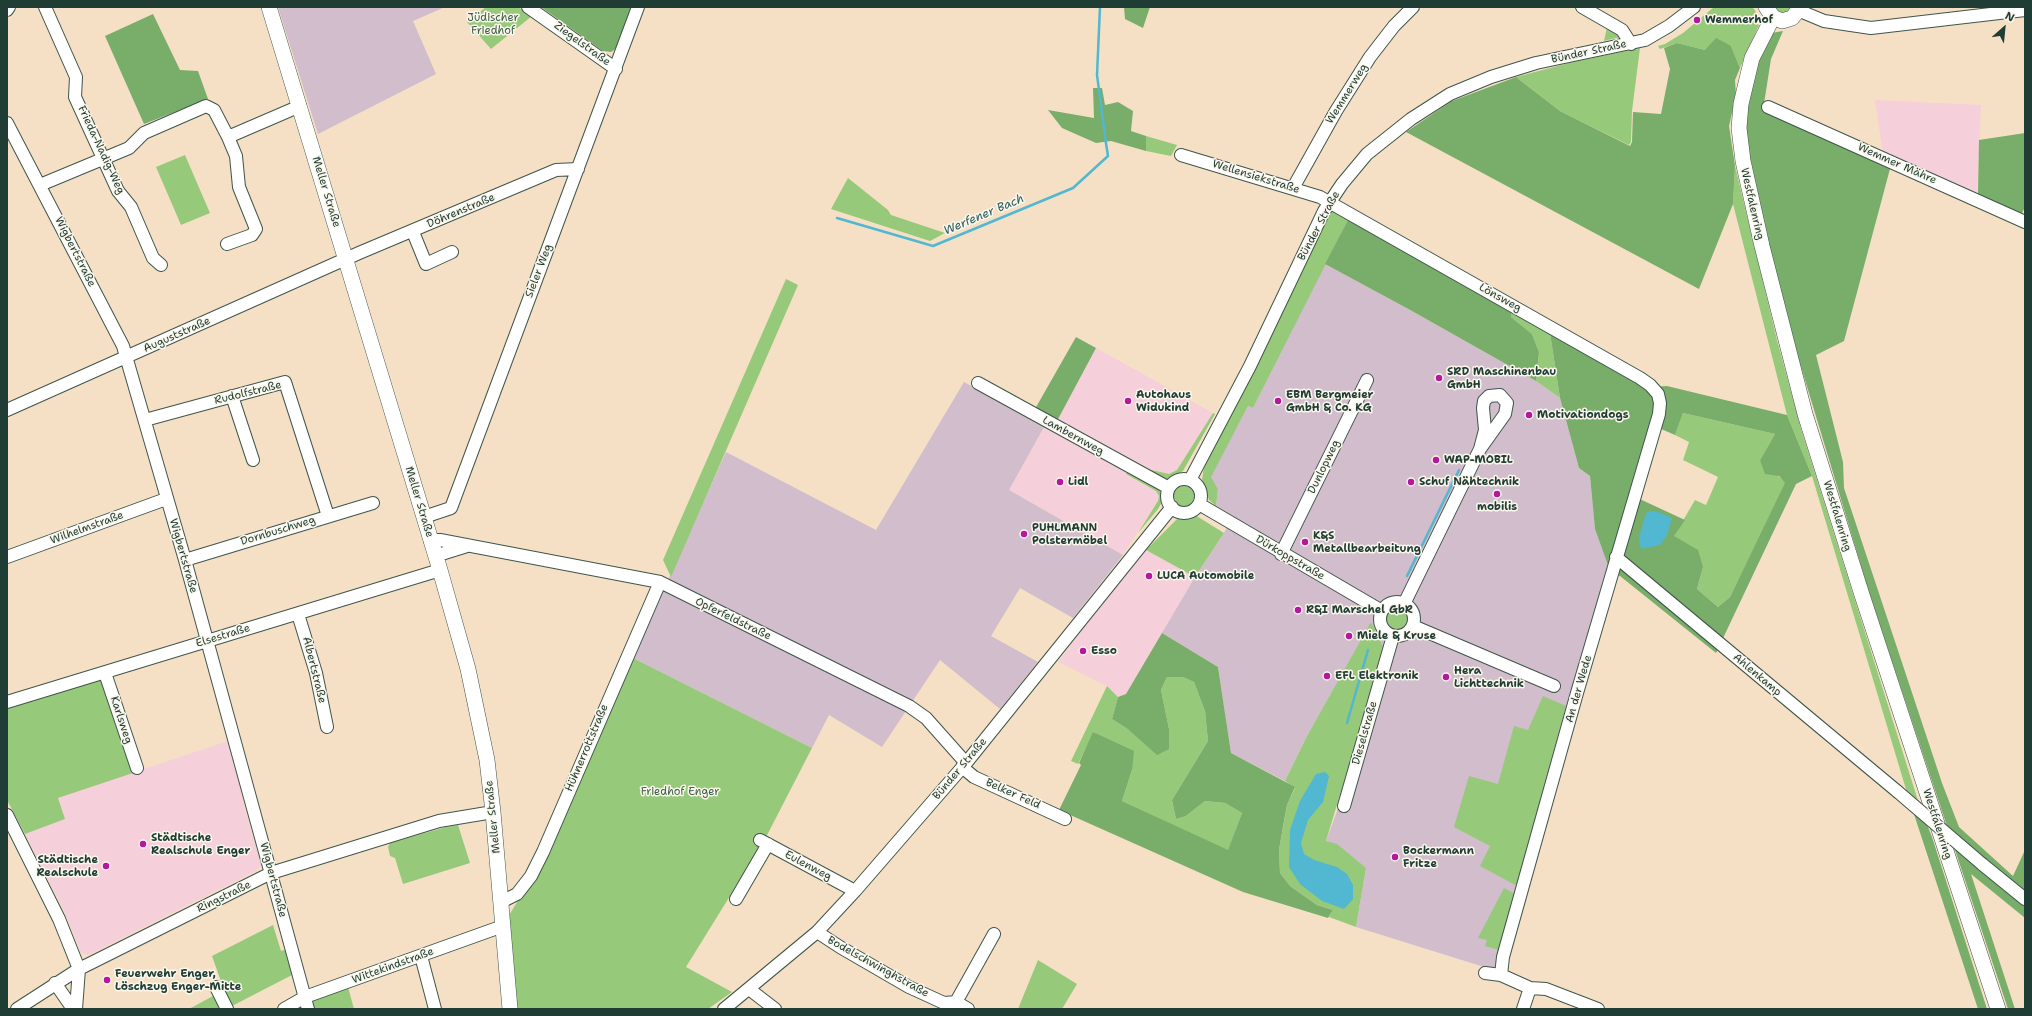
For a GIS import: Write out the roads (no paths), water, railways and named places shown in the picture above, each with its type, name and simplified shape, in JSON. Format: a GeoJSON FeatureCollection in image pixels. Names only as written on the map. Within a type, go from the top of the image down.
{"type":"FeatureCollection","features":[{"type":"Feature","properties":{"kind":"main road","name":"Meller Straße"},"geometry":{"type":"LineString","coordinates":[[269,7],[424,517],[468,669],[478,714],[493,812],[502,902],[510,1009]]}},
{"type":"Feature","properties":{"kind":"main road"},"geometry":{"type":"LineString","coordinates":[[1770,12],[1782,21],[1792,18],[1800,9]]}},
{"type":"Feature","properties":{"kind":"main road","name":"Westfalenring"},"geometry":{"type":"LineString","coordinates":[[1770,12],[1752,58],[1741,104],[1739,128],[1744,168],[1762,246],[1805,414],[1864,602],[1998,1009]]}},
{"type":"Feature","properties":{"kind":"street"},"geometry":{"type":"LineString","coordinates":[[7,10],[10,7]]}},
{"type":"Feature","properties":{"kind":"street","name":"Frieda-Nadig-Weg"},"geometry":{"type":"LineString","coordinates":[[45,7],[76,77],[76,97],[118,191],[131,207],[153,258],[162,265]]}},
{"type":"Feature","properties":{"kind":"street","name":"Ziegelstraße"},"geometry":{"type":"LineString","coordinates":[[528,7],[616,68]]}},
{"type":"Feature","properties":{"kind":"street","name":"Sieler Weg"},"geometry":{"type":"LineString","coordinates":[[424,517],[451,508],[638,7]]}},
{"type":"Feature","properties":{"kind":"street","name":"Wemmerweg"},"geometry":{"type":"LineString","coordinates":[[1293,188],[1336,111],[1370,57],[1394,26],[1413,7]]}},
{"type":"Feature","properties":{"kind":"street"},"geometry":{"type":"LineString","coordinates":[[1582,7],[1622,30],[1631,44]]}},
{"type":"Feature","properties":{"kind":"street","name":"Bünder Straße"},"geometry":{"type":"LineString","coordinates":[[1190,480],[1252,360],[1324,211],[1342,184],[1368,154],[1411,119],[1450,94],[1491,77],[1536,63],[1645,40],[1669,26],[1694,7]]}},
{"type":"Feature","properties":{"kind":"street"},"geometry":{"type":"LineString","coordinates":[[1800,9],[1824,21],[1871,28],[2025,8]]}},
{"type":"Feature","properties":{"kind":"street"},"geometry":{"type":"LineString","coordinates":[[40,185],[129,148],[144,133],[206,106],[214,110],[236,156],[239,170],[239,187],[256,228],[252,235],[227,244]]}},
{"type":"Feature","properties":{"kind":"street"},"geometry":{"type":"LineString","coordinates":[[228,138],[300,106]]}},
{"type":"Feature","properties":{"kind":"street","name":"Wemmer Mähre"},"geometry":{"type":"LineString","coordinates":[[1768,107],[2025,222]]}},
{"type":"Feature","properties":{"kind":"street","name":"Wigbertstraße"},"geometry":{"type":"LineString","coordinates":[[7,123],[123,346],[166,499],[185,560],[206,642],[308,1009]]}},
{"type":"Feature","properties":{"kind":"street","name":"Wellensiekstraße"},"geometry":{"type":"LineString","coordinates":[[1182,155],[1293,188],[1330,202]]}},
{"type":"Feature","properties":{"kind":"street","name":"Döhrenstraße"},"geometry":{"type":"LineString","coordinates":[[346,260],[359,253],[413,232],[556,170],[578,168]]}},
{"type":"Feature","properties":{"kind":"street","name":"Lönsweg"},"geometry":{"type":"LineString","coordinates":[[1330,202],[1640,378],[1650,385],[1658,394],[1660,403]]}},
{"type":"Feature","properties":{"kind":"street"},"geometry":{"type":"LineString","coordinates":[[413,232],[426,264],[452,252]]}},
{"type":"Feature","properties":{"kind":"street","name":"Auguststraße"},"geometry":{"type":"LineString","coordinates":[[7,410],[346,260]]}},
{"type":"Feature","properties":{"kind":"street","name":"Dunlopweg"},"geometry":{"type":"LineString","coordinates":[[1282,554],[1367,380]]}},
{"type":"Feature","properties":{"kind":"street","name":"Rudolfstraße"},"geometry":{"type":"LineString","coordinates":[[145,420],[285,382],[328,516]]}},
{"type":"Feature","properties":{"kind":"street","name":"Lambernweg"},"geometry":{"type":"LineString","coordinates":[[978,383],[1169,488]]}},
{"type":"Feature","properties":{"kind":"street"},"geometry":{"type":"LineString","coordinates":[[232,396],[253,460]]}},
{"type":"Feature","properties":{"kind":"street","name":"An der Wede"},"geometry":{"type":"LineString","coordinates":[[1501,975],[1505,950],[1660,403]]}},
{"type":"Feature","properties":{"kind":"street"},"geometry":{"type":"LineString","coordinates":[[1404,604],[1480,449]]}},
{"type":"Feature","properties":{"kind":"street"},"geometry":{"type":"LineString","coordinates":[[1186,479],[1190,480],[1199,488],[1201,493],[1199,504],[1196,508],[1186,512],[1181,512],[1172,507],[1168,498],[1169,488],[1176,481],[1186,479]]}},
{"type":"Feature","properties":{"kind":"street","name":"Wilhelmstraße"},"geometry":{"type":"LineString","coordinates":[[7,558],[166,499]]}},
{"type":"Feature","properties":{"kind":"street","name":"Dornbuschweg"},"geometry":{"type":"LineString","coordinates":[[185,560],[328,516],[373,504]]}},
{"type":"Feature","properties":{"kind":"street","name":"Dürkoppstraße"},"geometry":{"type":"LineString","coordinates":[[1199,504],[1282,554],[1382,611]]}},
{"type":"Feature","properties":{"kind":"street","name":"Bünder Straße"},"geometry":{"type":"LineString","coordinates":[[724,1009],[817,932],[855,891],[964,765],[1172,507]]}},
{"type":"Feature","properties":{"kind":"street","name":"Opferfeldstraße"},"geometry":{"type":"LineString","coordinates":[[430,540],[468,545],[660,582],[909,706],[926,718],[964,765]]}},
{"type":"Feature","properties":{"kind":"street","name":"Opferfeldstraße"},"geometry":{"type":"LineString","coordinates":[[437,563],[468,545]]}},
{"type":"Feature","properties":{"kind":"street","name":"Ahlenkamp"},"geometry":{"type":"LineString","coordinates":[[1616,558],[2025,899]]}},
{"type":"Feature","properties":{"kind":"street","name":"Elsestraße"},"geometry":{"type":"LineString","coordinates":[[7,702],[298,614],[437,563]]}},
{"type":"Feature","properties":{"kind":"street","name":"Hühnerrottstraße"},"geometry":{"type":"LineString","coordinates":[[502,902],[517,894],[531,876],[543,852],[660,582]]}},
{"type":"Feature","properties":{"kind":"street"},"geometry":{"type":"LineString","coordinates":[[1389,604],[1404,604],[1412,611],[1414,621],[1406,633],[1393,636],[1381,626],[1380,621],[1382,611],[1389,604]]}},
{"type":"Feature","properties":{"kind":"street","name":"Albertstraße"},"geometry":{"type":"LineString","coordinates":[[298,614],[316,673],[327,727]]}},
{"type":"Feature","properties":{"kind":"street"},"geometry":{"type":"LineString","coordinates":[[1412,626],[1554,686]]}},
{"type":"Feature","properties":{"kind":"street","name":"Dieselstraße"},"geometry":{"type":"LineString","coordinates":[[1344,806],[1393,636]]}},
{"type":"Feature","properties":{"kind":"street","name":"Karlsweg"},"geometry":{"type":"LineString","coordinates":[[105,673],[137,768]]}},
{"type":"Feature","properties":{"kind":"street","name":"Belker Feld"},"geometry":{"type":"LineString","coordinates":[[964,765],[974,777],[1065,820]]}},
{"type":"Feature","properties":{"kind":"street","name":"Ringstraße"},"geometry":{"type":"LineString","coordinates":[[17,1009],[55,983],[79,969],[271,873],[439,821],[493,812]]}},
{"type":"Feature","properties":{"kind":"street"},"geometry":{"type":"LineString","coordinates":[[7,815],[59,919],[79,969],[74,1009]]}},
{"type":"Feature","properties":{"kind":"street","name":"Eulenweg"},"geometry":{"type":"LineString","coordinates":[[736,899],[764,842],[855,891]]}},
{"type":"Feature","properties":{"kind":"street","name":"Wittekindstraße"},"geometry":{"type":"LineString","coordinates":[[284,1009],[305,997],[503,926]]}},
{"type":"Feature","properties":{"kind":"street","name":"Bodelschwinghstraße"},"geometry":{"type":"LineString","coordinates":[[817,932],[840,948],[912,988],[944,1003],[956,1002]]}},
{"type":"Feature","properties":{"kind":"street"},"geometry":{"type":"LineString","coordinates":[[968,1009],[956,1002],[994,934]]}},
{"type":"Feature","properties":{"kind":"street"},"geometry":{"type":"LineString","coordinates":[[421,956],[435,1009]]}},
{"type":"Feature","properties":{"kind":"street"},"geometry":{"type":"LineString","coordinates":[[1485,973],[1501,975],[1530,988],[1546,989],[1598,1009]]}},
{"type":"Feature","properties":{"kind":"street"},"geometry":{"type":"LineString","coordinates":[[55,983],[74,1009]]}},
{"type":"Feature","properties":{"kind":"street"},"geometry":{"type":"LineString","coordinates":[[216,987],[227,1009]]}},
{"type":"Feature","properties":{"kind":"street"},"geometry":{"type":"LineString","coordinates":[[1523,1009],[1530,988]]}},
{"type":"Feature","properties":{"kind":"street"},"geometry":{"type":"LineString","coordinates":[[749,989],[775,1009]]}},
{"type":"Feature","properties":{"kind":"water"},"geometry":{"type":"Polygon","coordinates":[[[1650,511],[1658,512],[1672,518],[1667,535],[1660,545],[1641,549],[1639,538],[1646,513],[1650,511]]]}},
{"type":"Feature","properties":{"kind":"water"},"geometry":{"type":"Polygon","coordinates":[[[1325,772],[1329,776],[1323,802],[1308,820],[1301,843],[1304,854],[1314,860],[1337,867],[1347,874],[1353,885],[1353,899],[1344,909],[1322,901],[1300,884],[1289,867],[1290,830],[1300,801],[1316,774],[1325,772]]]}},
{"type":"Feature","properties":{"kind":"waterway","name":"Werfener Bach"},"geometry":{"type":"LineString","coordinates":[[1100,7],[1097,75],[1105,135]]}},
{"type":"Feature","properties":{"kind":"waterway","name":"Werfener Bach"},"geometry":{"type":"LineString","coordinates":[[837,218],[933,246],[1073,188],[1108,156],[1105,137]]}},
{"type":"Feature","properties":{"kind":"waterway"},"geometry":{"type":"LineString","coordinates":[[1407,576],[1459,470]]}},
{"type":"Feature","properties":{"kind":"waterway"},"geometry":{"type":"LineString","coordinates":[[1347,723],[1368,650]]}},
{"type":"Feature","properties":{"kind":"place","name":"Wemmerhof"},"geometry":{"type":"Point","coordinates":[1697,20]}},
{"type":"Feature","properties":{"kind":"place","name":"SRD Maschinenbau GmbH"},"geometry":{"type":"Point","coordinates":[1439,378]}},
{"type":"Feature","properties":{"kind":"place","name":"Autohaus Widukind"},"geometry":{"type":"Point","coordinates":[1128,401]}},
{"type":"Feature","properties":{"kind":"place","name":"EBM Bergmeier GmbH & Co. KG"},"geometry":{"type":"Point","coordinates":[1278,401]}},
{"type":"Feature","properties":{"kind":"place","name":"Motivationdogs"},"geometry":{"type":"Point","coordinates":[1529,415]}},
{"type":"Feature","properties":{"kind":"place","name":"WAP-MOBIL"},"geometry":{"type":"Point","coordinates":[1436,460]}},
{"type":"Feature","properties":{"kind":"place","name":"Lidl"},"geometry":{"type":"Point","coordinates":[1060,482]}},
{"type":"Feature","properties":{"kind":"place","name":"Schuf Nähtechnik"},"geometry":{"type":"Point","coordinates":[1411,482]}},
{"type":"Feature","properties":{"kind":"place","name":"mobilis"},"geometry":{"type":"Point","coordinates":[1497,494]}},
{"type":"Feature","properties":{"kind":"place","name":"PUHLMANN Polstermöbel"},"geometry":{"type":"Point","coordinates":[1024,534]}},
{"type":"Feature","properties":{"kind":"place","name":"K&S Metallbearbeitung"},"geometry":{"type":"Point","coordinates":[1305,542]}},
{"type":"Feature","properties":{"kind":"place","name":"LUCA Automobile"},"geometry":{"type":"Point","coordinates":[1149,576]}},
{"type":"Feature","properties":{"kind":"place","name":"R&I Marschel GbR"},"geometry":{"type":"Point","coordinates":[1298,610]}},
{"type":"Feature","properties":{"kind":"place","name":"Miele & Kruse"},"geometry":{"type":"Point","coordinates":[1349,636]}},
{"type":"Feature","properties":{"kind":"place","name":"Esso"},"geometry":{"type":"Point","coordinates":[1083,651]}},
{"type":"Feature","properties":{"kind":"place","name":"EFL Elektronik"},"geometry":{"type":"Point","coordinates":[1327,676]}},
{"type":"Feature","properties":{"kind":"place","name":"Hera Lichttechnik"},"geometry":{"type":"Point","coordinates":[1446,677]}},
{"type":"Feature","properties":{"kind":"place","name":"Städtische Realschule Enger"},"geometry":{"type":"Point","coordinates":[143,844]}},
{"type":"Feature","properties":{"kind":"place","name":"Bockermann Fritze"},"geometry":{"type":"Point","coordinates":[1395,857]}},
{"type":"Feature","properties":{"kind":"place","name":"Städtische Realschule"},"geometry":{"type":"Point","coordinates":[106,866]}},
{"type":"Feature","properties":{"kind":"place","name":"Feuerwehr Enger, Löschzug Enger-Mitte"},"geometry":{"type":"Point","coordinates":[107,980]}},
{"type":"Feature","properties":{"kind":"park label","name":"Jüdischer Friedhof"},"geometry":{"type":"Point","coordinates":[493,24]}},
{"type":"Feature","properties":{"kind":"park label","name":"Friedhof Enger"},"geometry":{"type":"Point","coordinates":[680,792]}}]}
